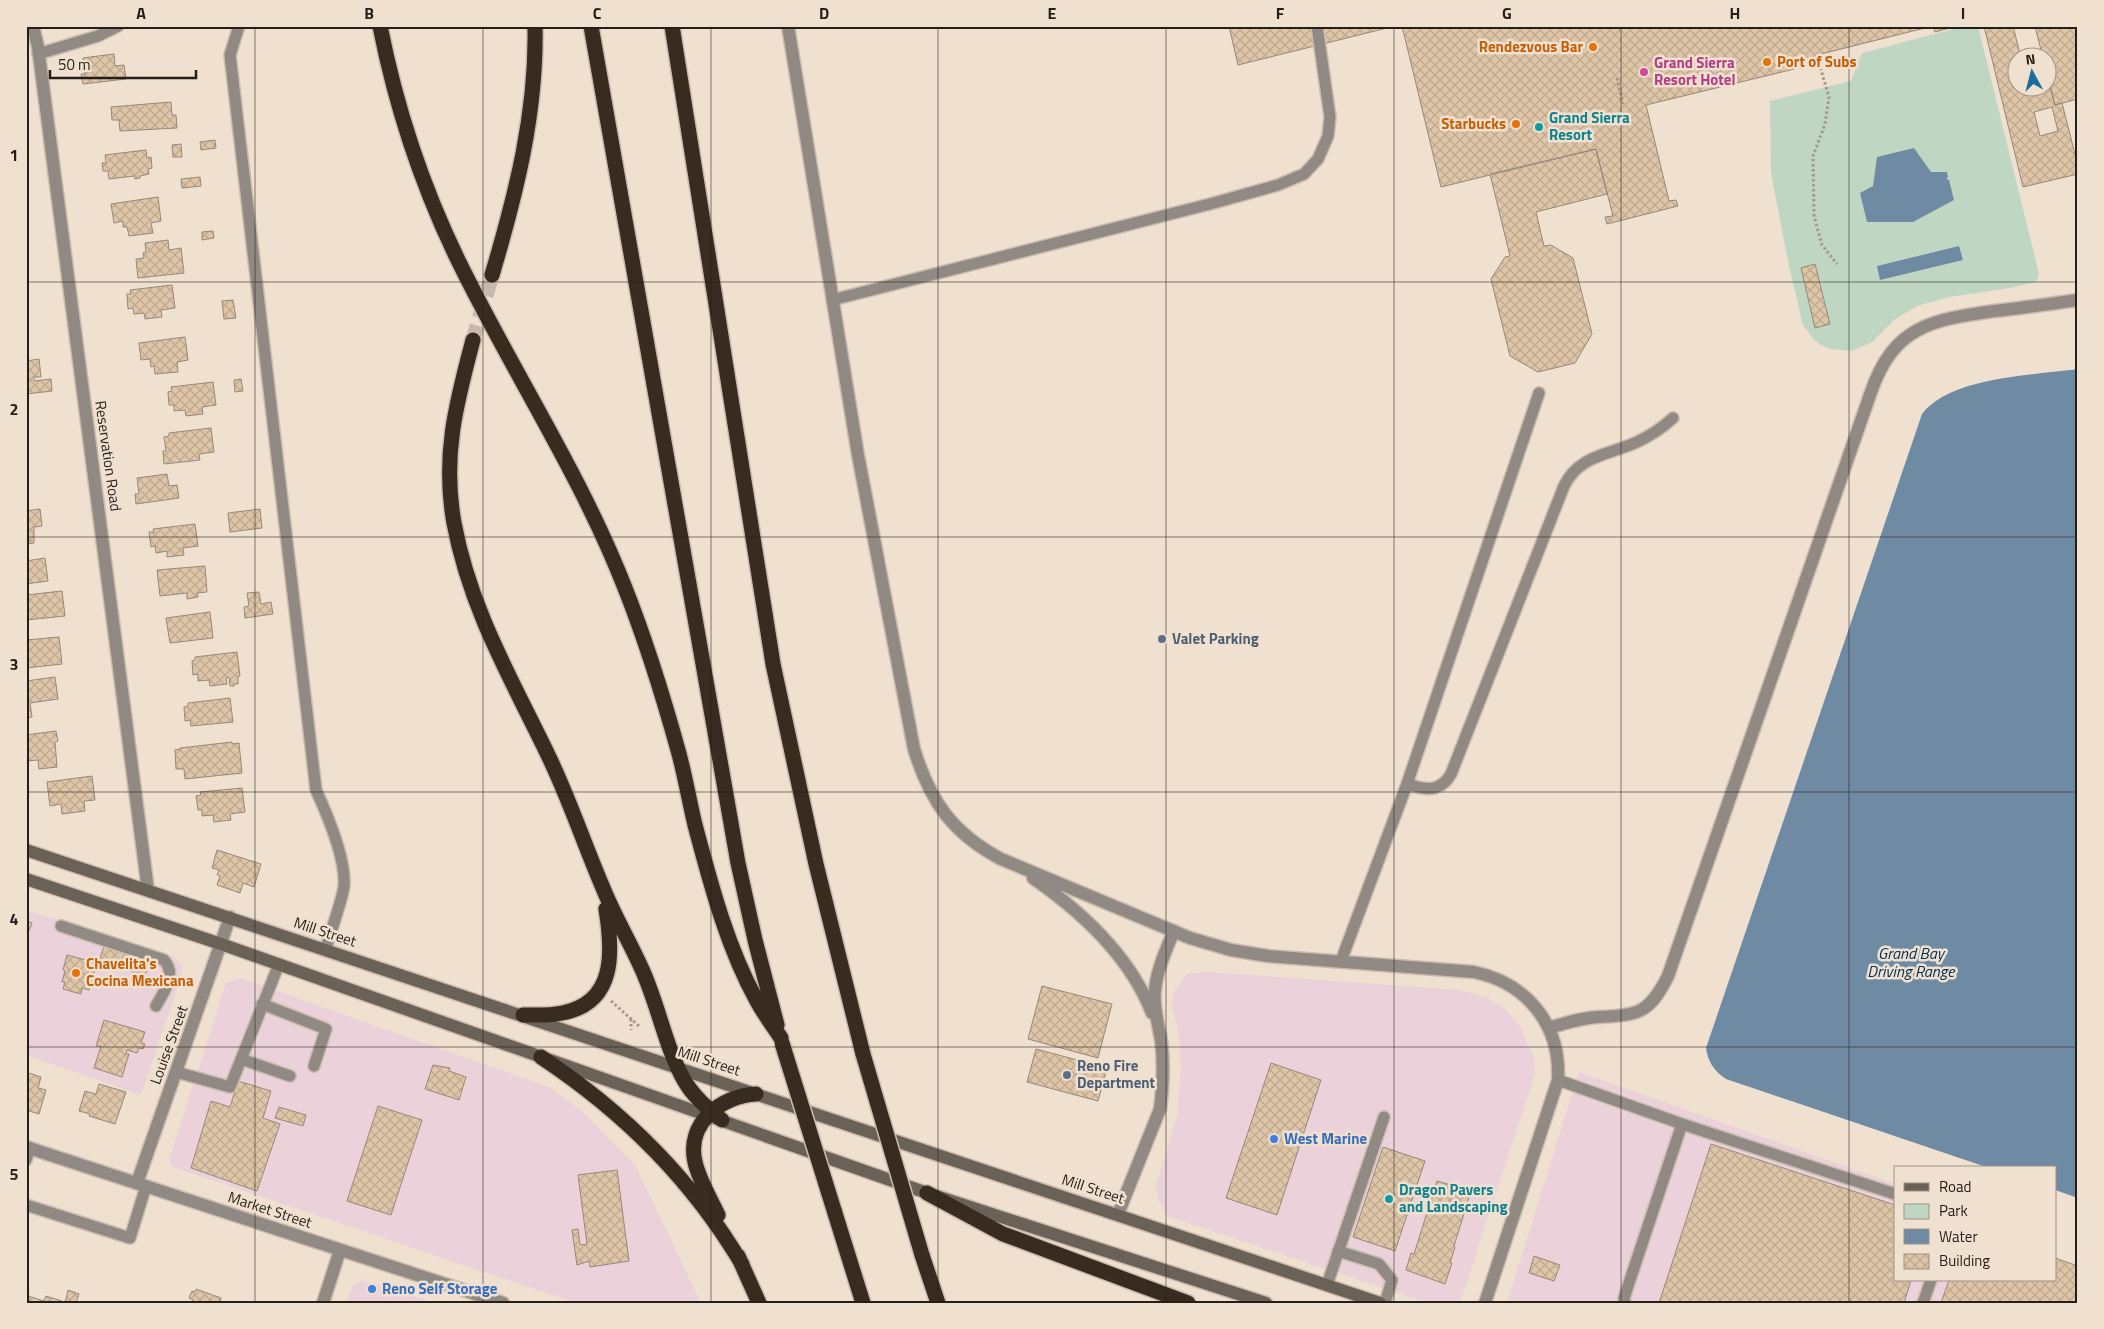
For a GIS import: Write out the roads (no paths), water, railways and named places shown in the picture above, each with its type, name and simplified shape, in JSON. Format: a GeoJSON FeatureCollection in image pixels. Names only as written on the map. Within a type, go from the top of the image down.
{"type":"FeatureCollection","features":[{"type":"Feature","properties":{"kind":"highway"},"geometry":{"type":"LineString","coordinates":[[380,26],[396,97],[410,143],[442,225],[472,287],[588,502],[625,587],[679,752],[695,824],[726,928],[757,1002],[782,1040]]}},
{"type":"Feature","properties":{"kind":"highway"},"geometry":{"type":"LineString","coordinates":[[492,276],[524,149],[534,75],[536,26]]}},
{"type":"Feature","properties":{"kind":"highway"},"geometry":{"type":"LineString","coordinates":[[591,26],[738,863],[755,940],[782,1040],[864,1303]]}},
{"type":"Feature","properties":{"kind":"highway"},"geometry":{"type":"LineString","coordinates":[[672,26],[772,664],[816,864],[863,1054],[938,1303]]}},
{"type":"Feature","properties":{"kind":"highway"},"geometry":{"type":"LineString","coordinates":[[473,340],[453,419],[449,462],[451,504],[462,560],[486,629],[548,756],[603,888],[647,980],[678,1067],[692,1091],[713,1115]]}},
{"type":"Feature","properties":{"kind":"highway"},"geometry":{"type":"LineString","coordinates":[[523,1015],[562,1013],[575,1010],[591,999],[605,982],[609,971],[611,950],[603,888]]}},
{"type":"Feature","properties":{"kind":"highway"},"geometry":{"type":"LineString","coordinates":[[542,1057],[602,1100],[654,1148],[708,1212],[742,1264]]}},
{"type":"Feature","properties":{"kind":"highway"},"geometry":{"type":"LineString","coordinates":[[756,1094],[732,1098],[713,1115],[696,1138],[694,1151],[695,1164],[759,1303]]}},
{"type":"Feature","properties":{"kind":"highway"},"geometry":{"type":"LineString","coordinates":[[927,1193],[977,1222],[1026,1244],[1136,1282],[1188,1303]]}},
{"type":"Feature","properties":{"kind":"main road","name":"Mill Street"},"geometry":{"type":"LineString","coordinates":[[26,850],[1380,1303]]}},
{"type":"Feature","properties":{"kind":"main road"},"geometry":{"type":"LineString","coordinates":[[26,879],[221,944],[713,1115],[927,1193],[1266,1303]]}},
{"type":"Feature","properties":{"kind":"street","name":"Reservation Road"},"geometry":{"type":"LineString","coordinates":[[33,26],[148,890]]}},
{"type":"Feature","properties":{"kind":"street"},"geometry":{"type":"LineString","coordinates":[[788,26],[868,516],[914,749],[927,785],[948,819],[972,842],[1025,873],[1070,906],[1114,950],[1140,986],[1161,1040]]}},
{"type":"Feature","properties":{"kind":"street"},"geometry":{"type":"LineString","coordinates":[[1549,1028],[1585,1018],[1620,1017],[1637,1012],[1653,1001],[1668,976],[1871,392],[1883,363],[1908,336],[1931,323],[1944,319],[2078,300]]}},
{"type":"Feature","properties":{"kind":"street"},"geometry":{"type":"LineString","coordinates":[[1000,859],[1174,931],[1240,952],[1460,970],[1489,975],[1515,988],[1527,998],[1537,1009],[1549,1028],[1558,1055],[1558,1080],[1485,1303]]}},
{"type":"Feature","properties":{"kind":"street","name":"Louise Street"},"geometry":{"type":"LineString","coordinates":[[142,1185],[176,1072],[230,917]]}},
{"type":"Feature","properties":{"kind":"street"},"geometry":{"type":"LineString","coordinates":[[1118,1214],[1160,1109],[1163,1074],[1155,990],[1158,974],[1174,931]]}},
{"type":"Feature","properties":{"kind":"street","name":"Market Street"},"geometry":{"type":"LineString","coordinates":[[28,1152],[142,1185],[340,1250],[474,1298],[503,1303]]}},
{"type":"Feature","properties":{"kind":"street"},"geometry":{"type":"LineString","coordinates":[[323,1303],[340,1250]]}},
{"type":"Feature","properties":{"kind":"lane"},"geometry":{"type":"LineString","coordinates":[[38,54],[98,36],[118,26]]}},
{"type":"Feature","properties":{"kind":"lane"},"geometry":{"type":"LineString","coordinates":[[239,26],[230,55],[316,790],[327,814],[341,860],[344,886],[326,949]]}},
{"type":"Feature","properties":{"kind":"lane"},"geometry":{"type":"LineString","coordinates":[[832,300],[1210,204],[1278,185],[1304,174],[1318,159],[1328,136],[1330,117],[1317,26]]}},
{"type":"Feature","properties":{"kind":"lane"},"geometry":{"type":"LineString","coordinates":[[1341,961],[1407,784],[1539,393]]}},
{"type":"Feature","properties":{"kind":"lane"},"geometry":{"type":"LineString","coordinates":[[1407,784],[1421,789],[1433,789],[1444,784],[1451,774],[1564,486],[1573,471],[1592,458],[1638,442],[1654,433],[1673,418]]}},
{"type":"Feature","properties":{"kind":"lane"},"geometry":{"type":"LineString","coordinates":[[61,926],[164,960],[170,970],[170,977],[156,1006]]}},
{"type":"Feature","properties":{"kind":"lane"},"geometry":{"type":"LineString","coordinates":[[176,1072],[230,1087],[278,964]]}},
{"type":"Feature","properties":{"kind":"lane"},"geometry":{"type":"LineString","coordinates":[[262,1004],[326,1029],[314,1066]]}},
{"type":"Feature","properties":{"kind":"lane"},"geometry":{"type":"LineString","coordinates":[[241,1059],[290,1076]]}},
{"type":"Feature","properties":{"kind":"lane"},"geometry":{"type":"LineString","coordinates":[[1558,1080],[1682,1124],[1894,1194]]}},
{"type":"Feature","properties":{"kind":"lane"},"geometry":{"type":"LineString","coordinates":[[1327,1285],[1384,1117]]}},
{"type":"Feature","properties":{"kind":"lane"},"geometry":{"type":"LineString","coordinates":[[1625,1303],[1624,1298],[1682,1124]]}},
{"type":"Feature","properties":{"kind":"lane"},"geometry":{"type":"LineString","coordinates":[[26,1205],[130,1238],[142,1185]]}},
{"type":"Feature","properties":{"kind":"lane"},"geometry":{"type":"LineString","coordinates":[[1338,1251],[1379,1264],[1392,1280],[1385,1303]]}},
{"type":"Feature","properties":{"kind":"lane"},"geometry":{"type":"LineString","coordinates":[[1923,1303],[1930,1282]]}},
{"type":"Feature","properties":{"kind":"water"},"geometry":{"type":"Polygon","coordinates":[[[1914,148],[1931,172],[1947,172],[1948,177],[1946,179],[1949,180],[1954,200],[1913,222],[1867,222],[1860,193],[1873,186],[1877,157],[1914,148]]]}},
{"type":"Feature","properties":{"kind":"water"},"geometry":{"type":"Polygon","coordinates":[[[1959,246],[1963,260],[1880,280],[1877,266],[1959,246]]]}},
{"type":"Feature","properties":{"kind":"water","name":"Grand Bay Driving Range"},"geometry":{"type":"Polygon","coordinates":[[[2078,369],[2078,1198],[2056,1190],[2056,1166],[1983,1166],[1726,1079],[1712,1066],[1706,1048],[1922,414],[1935,402],[1952,392],[1972,385],[2016,376],[2078,369]]]}},
{"type":"Feature","properties":{"kind":"tunnel"},"geometry":{"type":"LineString","coordinates":[[473,340],[492,275]]}},
{"type":"Feature","properties":{"kind":"place","name":"Rendezvous Bar"},"geometry":{"type":"Point","coordinates":[1593,47]}},
{"type":"Feature","properties":{"kind":"place","name":"Port of Subs"},"geometry":{"type":"Point","coordinates":[1767,62]}},
{"type":"Feature","properties":{"kind":"place","name":"Grand Sierra Resort Hotel"},"geometry":{"type":"Point","coordinates":[1644,72]}},
{"type":"Feature","properties":{"kind":"place","name":"Starbucks"},"geometry":{"type":"Point","coordinates":[1516,124]}},
{"type":"Feature","properties":{"kind":"place","name":"Grand Sierra Resort"},"geometry":{"type":"Point","coordinates":[1539,127]}},
{"type":"Feature","properties":{"kind":"place","name":"Valet Parking"},"geometry":{"type":"Point","coordinates":[1162,639]}},
{"type":"Feature","properties":{"kind":"place","name":"Chavelita's Cocina Mexicana"},"geometry":{"type":"Point","coordinates":[76,973]}},
{"type":"Feature","properties":{"kind":"place","name":"Reno Fire Department"},"geometry":{"type":"Point","coordinates":[1067,1075]}},
{"type":"Feature","properties":{"kind":"place","name":"West Marine"},"geometry":{"type":"Point","coordinates":[1274,1139]}},
{"type":"Feature","properties":{"kind":"place","name":"Dragon Pavers and Landscaping"},"geometry":{"type":"Point","coordinates":[1389,1199]}},
{"type":"Feature","properties":{"kind":"place","name":"Reno Self Storage"},"geometry":{"type":"Point","coordinates":[372,1289]}}]}
